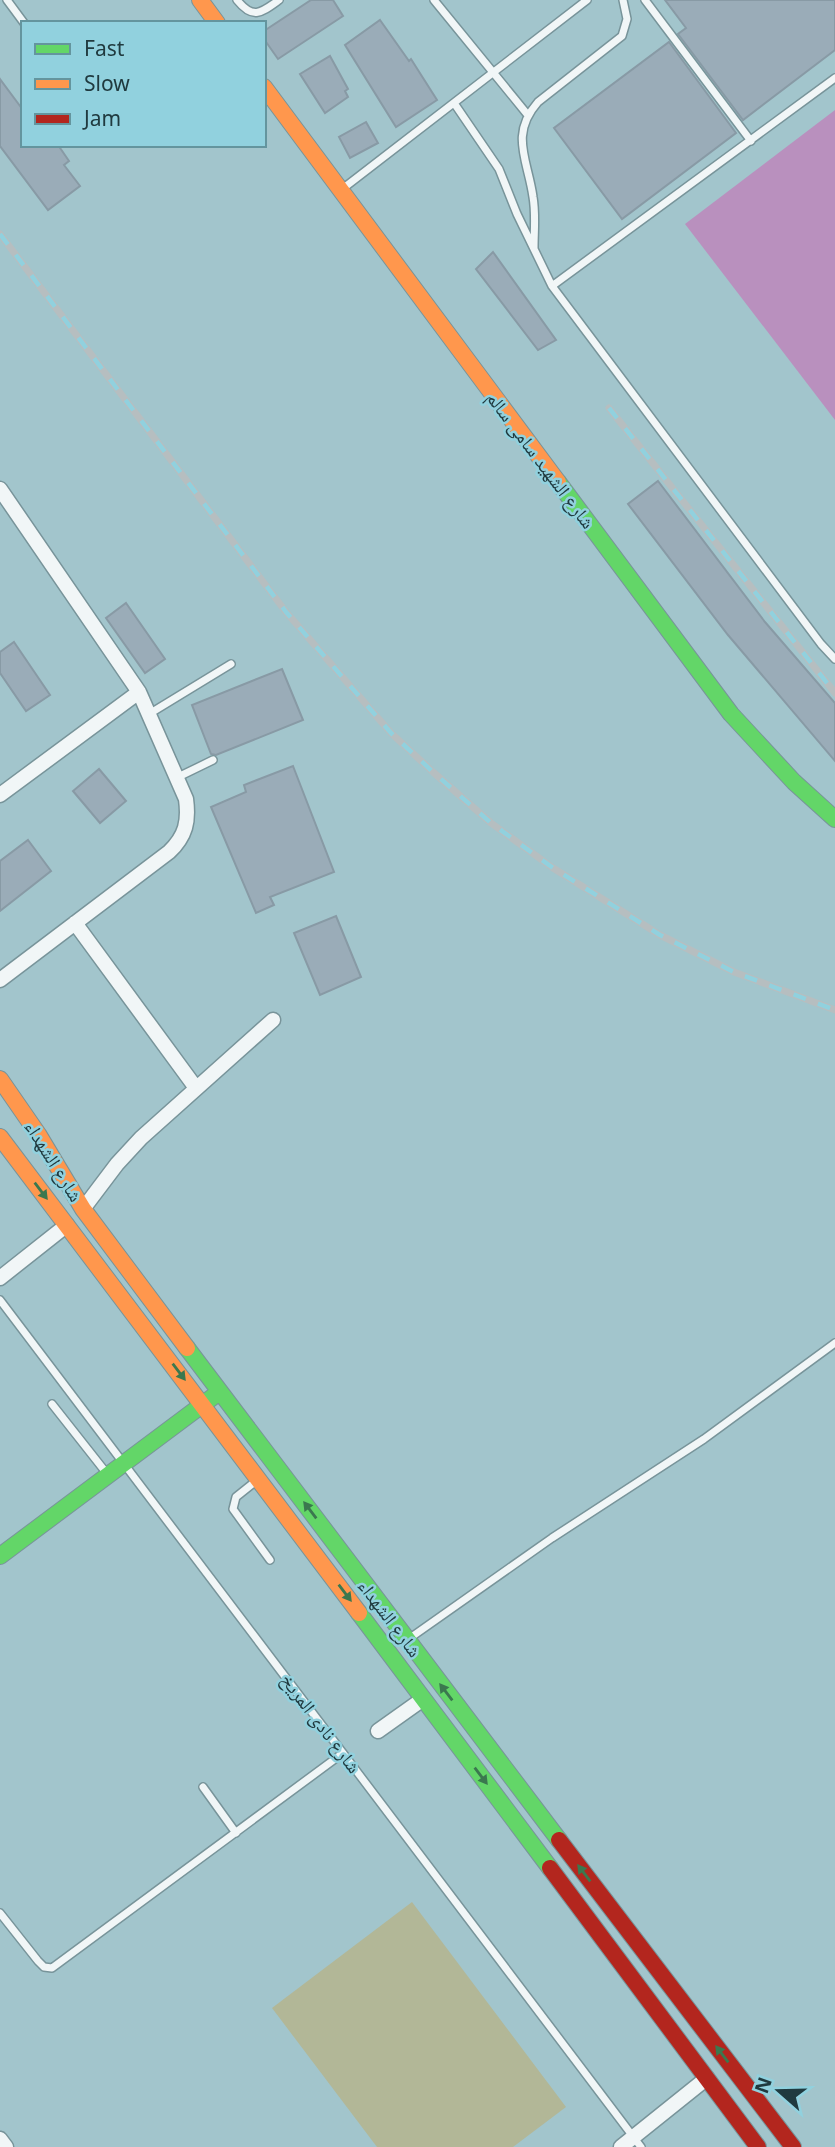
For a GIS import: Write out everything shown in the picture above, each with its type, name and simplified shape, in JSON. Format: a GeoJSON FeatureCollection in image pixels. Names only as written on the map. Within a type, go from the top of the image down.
{"type":"FeatureCollection","features":[{"type":"Feature","properties":{"kind":"main road"},"geometry":{"type":"LineString","coordinates":[[200,0],[216,21]]}},
{"type":"Feature","properties":{"kind":"main road","name":"شارع الشهيد سامى سالم"},"geometry":{"type":"LineString","coordinates":[[266,90],[731,714],[794,782],[835,819]]}},
{"type":"Feature","properties":{"kind":"main road","name":"شارع الشهداء"},"geometry":{"type":"LineString","coordinates":[[0,1079],[38,1134],[83,1209],[793,2147]]}},
{"type":"Feature","properties":{"kind":"main road"},"geometry":{"type":"LineString","coordinates":[[11,1151],[22,1138],[38,1134]]}},
{"type":"Feature","properties":{"kind":"main road","name":"شارع الشهداء"},"geometry":{"type":"LineString","coordinates":[[0,1137],[204,1404],[758,2147]]}},
{"type":"Feature","properties":{"kind":"main road"},"geometry":{"type":"LineString","coordinates":[[0,1556],[221,1391]]}},
{"type":"Feature","properties":{"kind":"street"},"geometry":{"type":"LineString","coordinates":[[0,489],[139,692],[186,799],[188,814],[180,842],[0,979]]}},
{"type":"Feature","properties":{"kind":"street"},"geometry":{"type":"LineString","coordinates":[[0,795],[139,692]]}},
{"type":"Feature","properties":{"kind":"street"},"geometry":{"type":"LineString","coordinates":[[75,923],[196,1088]]}},
{"type":"Feature","properties":{"kind":"street"},"geometry":{"type":"LineString","coordinates":[[83,1209],[126,1153],[273,1020]]}},
{"type":"Feature","properties":{"kind":"street"},"geometry":{"type":"LineString","coordinates":[[0,1278],[68,1225]]}},
{"type":"Feature","properties":{"kind":"street"},"geometry":{"type":"LineString","coordinates":[[378,1731],[423,1699]]}},
{"type":"Feature","properties":{"kind":"street"},"geometry":{"type":"LineString","coordinates":[[621,2147],[637,2142],[707,2078]]}},
{"type":"Feature","properties":{"kind":"street"},"geometry":{"type":"LineString","coordinates":[[0,2140],[6,2147]]}},
{"type":"Feature","properties":{"kind":"lane"},"geometry":{"type":"LineString","coordinates":[[7,0],[23,21]]}},
{"type":"Feature","properties":{"kind":"lane"},"geometry":{"type":"LineString","coordinates":[[237,0],[247,11],[257,13],[279,0]]}},
{"type":"Feature","properties":{"kind":"lane"},"geometry":{"type":"LineString","coordinates":[[434,0],[527,114]]}},
{"type":"Feature","properties":{"kind":"lane"},"geometry":{"type":"LineString","coordinates":[[341,190],[587,0]]}},
{"type":"Feature","properties":{"kind":"lane"},"geometry":{"type":"LineString","coordinates":[[535,252],[533,197],[524,162],[521,134],[527,114],[538,102],[622,36],[627,19],[623,0]]}},
{"type":"Feature","properties":{"kind":"lane"},"geometry":{"type":"LineString","coordinates":[[645,0],[751,141]]}},
{"type":"Feature","properties":{"kind":"lane"},"geometry":{"type":"LineString","coordinates":[[552,286],[835,78]]}},
{"type":"Feature","properties":{"kind":"lane"},"geometry":{"type":"LineString","coordinates":[[454,103],[499,169],[552,286],[835,659]]}},
{"type":"Feature","properties":{"kind":"lane"},"geometry":{"type":"LineString","coordinates":[[149,714],[231,664]]}},
{"type":"Feature","properties":{"kind":"lane"},"geometry":{"type":"LineString","coordinates":[[177,778],[213,760]]}},
{"type":"Feature","properties":{"kind":"lane","name":"شارع نادى المريخ"},"geometry":{"type":"LineString","coordinates":[[0,1300],[637,2142]]}},
{"type":"Feature","properties":{"kind":"lane"},"geometry":{"type":"LineString","coordinates":[[407,1640],[552,1538],[704,1439],[835,1343]]}},
{"type":"Feature","properties":{"kind":"lane"},"geometry":{"type":"LineString","coordinates":[[52,1404],[109,1475]]}},
{"type":"Feature","properties":{"kind":"lane"},"geometry":{"type":"LineString","coordinates":[[259,1478],[236,1497],[233,1509],[270,1560]]}},
{"type":"Feature","properties":{"kind":"lane"},"geometry":{"type":"LineString","coordinates":[[0,1913],[38,1961],[44,1967],[52,1968],[343,1753]]}},
{"type":"Feature","properties":{"kind":"lane"},"geometry":{"type":"LineString","coordinates":[[203,1787],[236,1833]]}},
{"type":"Feature","properties":{"kind":"green space"},"geometry":{"type":"Polygon","coordinates":[[[412,1902],[566,2107],[513,2147],[377,2147],[272,2008],[412,1902]]]}},
{"type":"Feature","properties":{"kind":"shaded area"},"geometry":{"type":"Polygon","coordinates":[[[835,110],[835,420],[685,224],[835,110]]]}},
{"type":"Feature","properties":{"kind":"building"},"geometry":{"type":"Polygon","coordinates":[[[311,0],[333,0],[343,16],[278,59],[266,42],[266,30],[311,0]]]}},
{"type":"Feature","properties":{"kind":"building"},"geometry":{"type":"Polygon","coordinates":[[[665,0],[835,0],[835,50],[743,120],[678,34],[686,28],[665,0]]]}},
{"type":"Feature","properties":{"kind":"building"},"geometry":{"type":"Polygon","coordinates":[[[380,20],[409,61],[411,59],[437,100],[396,127],[345,45],[380,20]]]}},
{"type":"Feature","properties":{"kind":"building"},"geometry":{"type":"Polygon","coordinates":[[[669,42],[736,133],[622,219],[554,128],[669,42]]]}},
{"type":"Feature","properties":{"kind":"building"},"geometry":{"type":"Polygon","coordinates":[[[330,56],[348,89],[345,91],[348,97],[325,113],[300,74],[330,56]]]}},
{"type":"Feature","properties":{"kind":"building"},"geometry":{"type":"Polygon","coordinates":[[[0,79],[21,107],[21,147],[59,147],[69,161],[64,165],[80,186],[48,210],[0,146],[0,79]]]}},
{"type":"Feature","properties":{"kind":"building"},"geometry":{"type":"Polygon","coordinates":[[[366,122],[378,143],[350,158],[339,137],[366,122]]]}},
{"type":"Feature","properties":{"kind":"building"},"geometry":{"type":"Polygon","coordinates":[[[493,252],[556,340],[538,350],[476,269],[493,252]]]}},
{"type":"Feature","properties":{"kind":"building"},"geometry":{"type":"Polygon","coordinates":[[[658,481],[765,622],[835,703],[835,761],[728,635],[628,504],[658,481]]]}},
{"type":"Feature","properties":{"kind":"building"},"geometry":{"type":"Polygon","coordinates":[[[126,603],[165,659],[145,673],[106,618],[126,603]]]}},
{"type":"Feature","properties":{"kind":"building"},"geometry":{"type":"Polygon","coordinates":[[[14,642],[50,695],[26,711],[0,673],[0,652],[14,642]]]}},
{"type":"Feature","properties":{"kind":"building"},"geometry":{"type":"Polygon","coordinates":[[[282,669],[303,720],[216,755],[211,754],[192,705],[282,669]]]}},
{"type":"Feature","properties":{"kind":"building"},"geometry":{"type":"Polygon","coordinates":[[[293,766],[334,872],[270,897],[274,905],[256,913],[211,807],[246,792],[244,785],[293,766]]]}},
{"type":"Feature","properties":{"kind":"building"},"geometry":{"type":"Polygon","coordinates":[[[99,769],[126,801],[100,823],[73,791],[99,769]]]}},
{"type":"Feature","properties":{"kind":"building"},"geometry":{"type":"Polygon","coordinates":[[[28,840],[51,871],[0,911],[0,861],[28,840]]]}},
{"type":"Feature","properties":{"kind":"building"},"geometry":{"type":"Polygon","coordinates":[[[336,916],[361,977],[320,995],[294,933],[336,916]]]}},
{"type":"Feature","properties":{"kind":"railway"},"geometry":{"type":"LineString","coordinates":[[0,234],[286,612],[391,733],[491,823],[553,868],[660,935],[734,972],[835,1010]]}},
{"type":"Feature","properties":{"kind":"railway"},"geometry":{"type":"LineString","coordinates":[[609,408],[835,693]]}},
{"type":"Feature","properties":{"kind":"traffic: fast"},"geometry":{"type":"LineString","coordinates":[[558,482],[731,714],[794,782],[835,819]]}},
{"type":"Feature","properties":{"kind":"traffic: fast"},"geometry":{"type":"LineString","coordinates":[[187,1348],[559,1840]]}},
{"type":"Feature","properties":{"kind":"traffic: fast"},"geometry":{"type":"LineString","coordinates":[[0,1556],[214,1396]]}},
{"type":"Feature","properties":{"kind":"traffic: fast"},"geometry":{"type":"LineString","coordinates":[[359,1613],[550,1868]]}},
{"type":"Feature","properties":{"kind":"traffic: slow"},"geometry":{"type":"LineString","coordinates":[[200,0],[216,21]]}},
{"type":"Feature","properties":{"kind":"traffic: slow"},"geometry":{"type":"LineString","coordinates":[[266,90],[558,482]]}},
{"type":"Feature","properties":{"kind":"traffic: slow"},"geometry":{"type":"LineString","coordinates":[[0,1079],[38,1134],[83,1209],[187,1348]]}},
{"type":"Feature","properties":{"kind":"traffic: slow"},"geometry":{"type":"LineString","coordinates":[[0,1137],[359,1613]]}},
{"type":"Feature","properties":{"kind":"traffic: jam"},"geometry":{"type":"LineString","coordinates":[[559,1840],[793,2147]]}},
{"type":"Feature","properties":{"kind":"traffic: jam"},"geometry":{"type":"LineString","coordinates":[[550,1868],[758,2147]]}}]}
